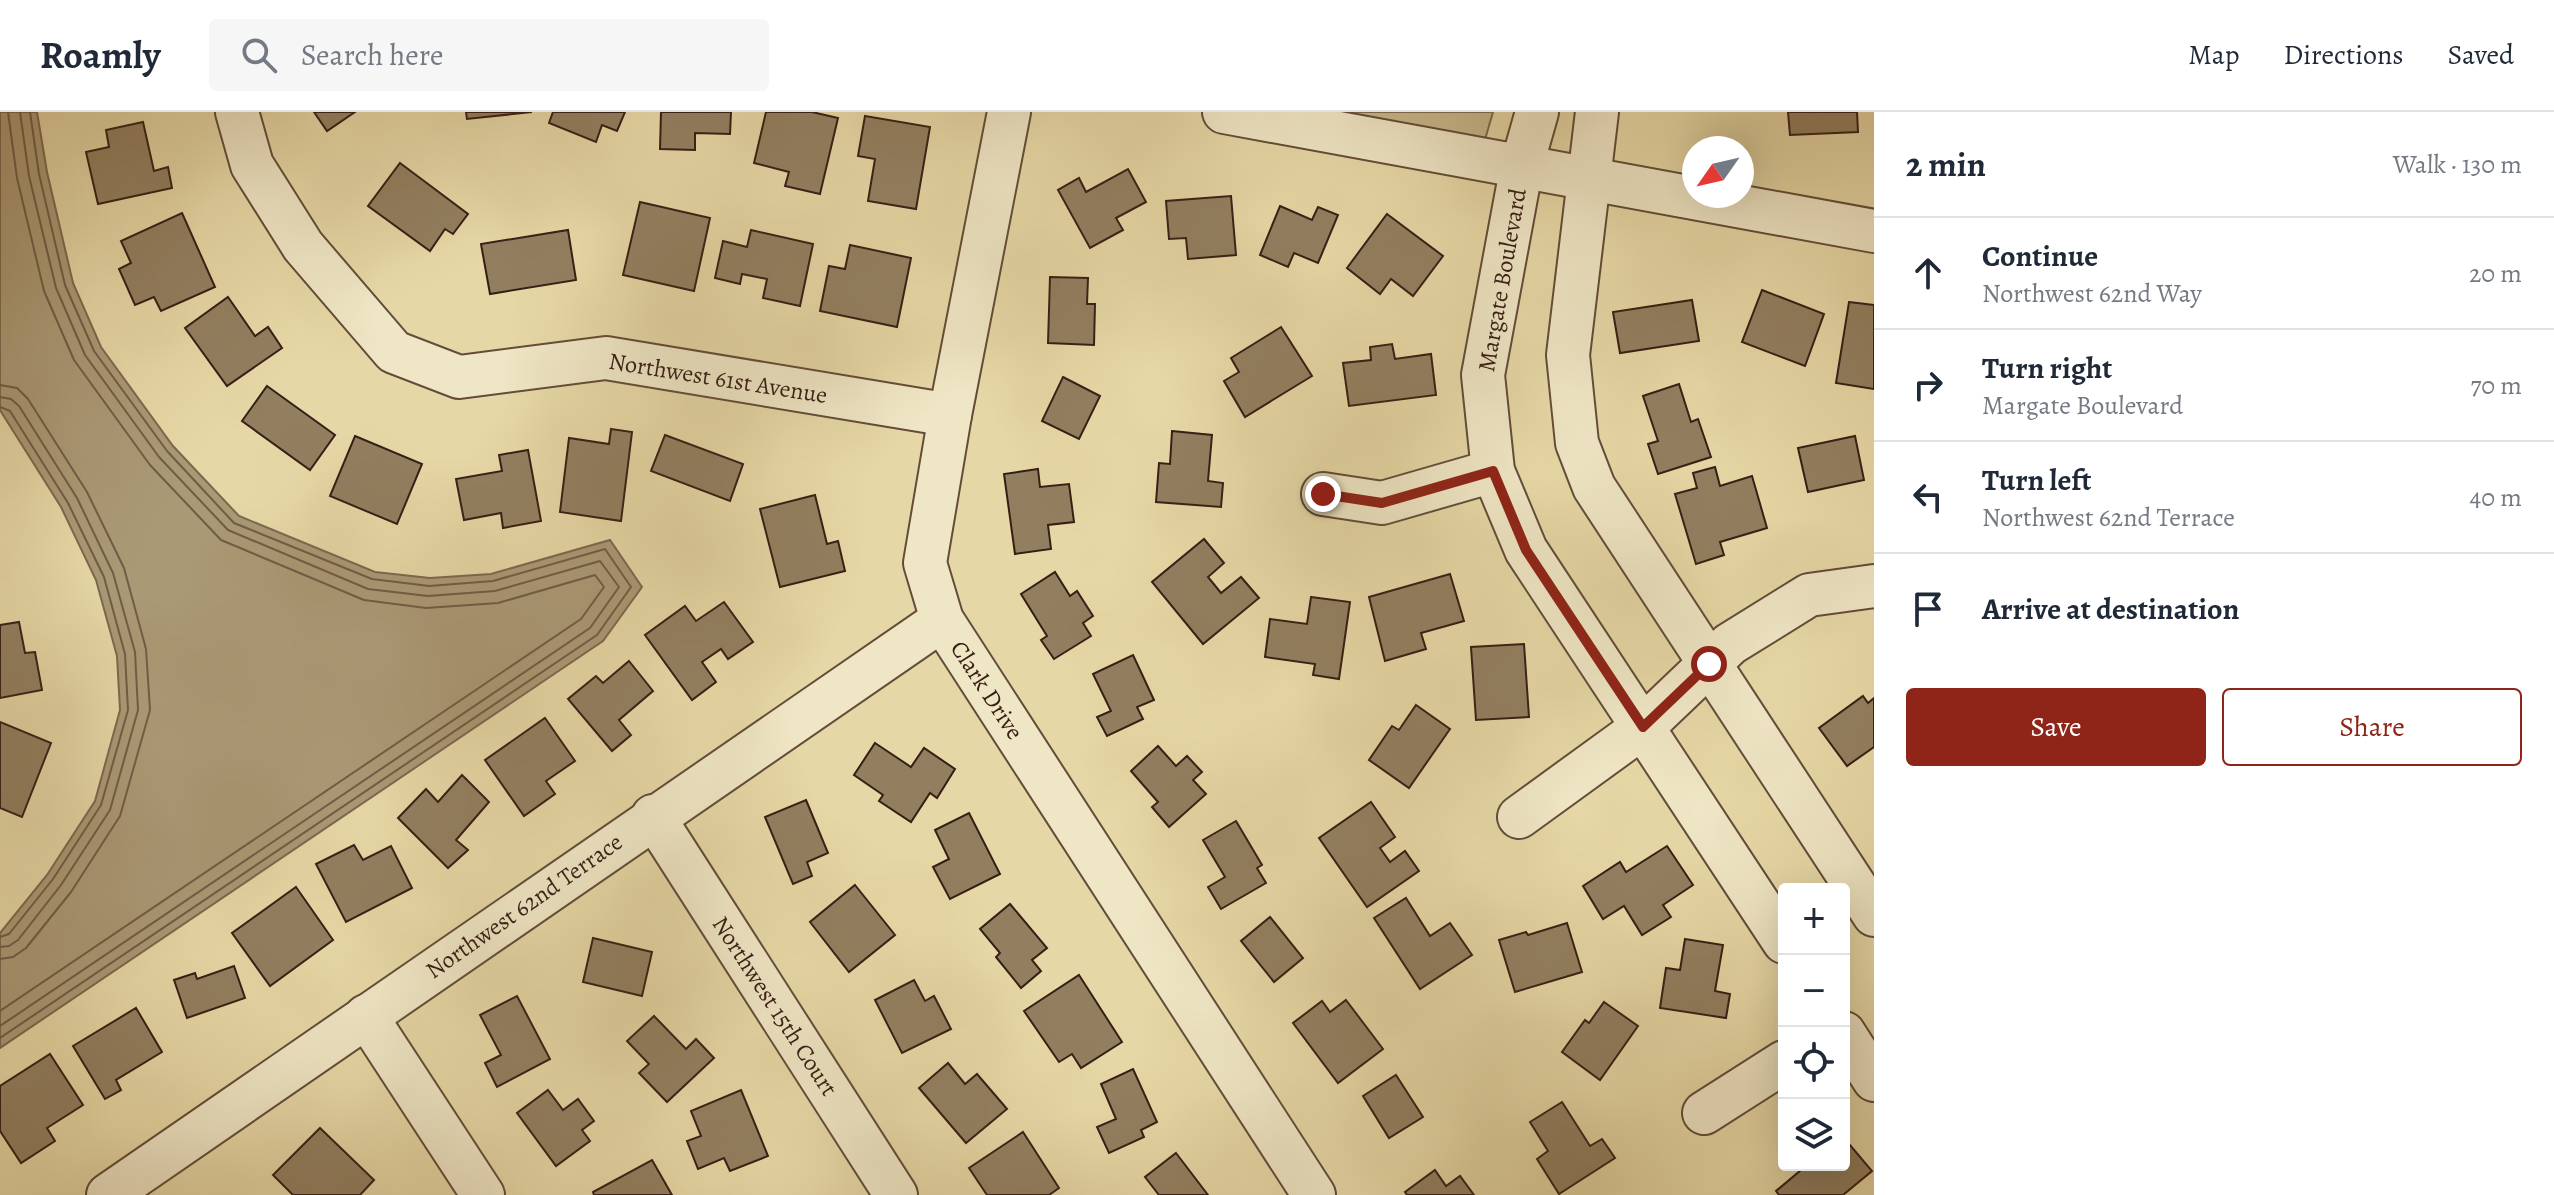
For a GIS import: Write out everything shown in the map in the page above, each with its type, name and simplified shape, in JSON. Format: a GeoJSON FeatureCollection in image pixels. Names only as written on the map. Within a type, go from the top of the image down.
{"type":"FeatureCollection","features":[{"type":"Feature","properties":{"kind":"street","name":"Northwest 61st Avenue"},"geometry":{"type":"LineString","coordinates":[[237,112],[252,165],[303,246],[394,352],[459,377],[606,358],[950,415]]}},
{"type":"Feature","properties":{"kind":"street","name":"Clark Drive"},"geometry":{"type":"LineString","coordinates":[[1009,112],[950,415],[925,563],[942,620],[1314,1195]]}},
{"type":"Feature","properties":{"kind":"street"},"geometry":{"type":"LineString","coordinates":[[1224,112],[1874,231]]}},
{"type":"Feature","properties":{"kind":"street","name":"Margate Boulevard"},"geometry":{"type":"LineString","coordinates":[[1537,112],[1522,165],[1483,375],[1493,471],[1526,550],[1778,933]]}},
{"type":"Feature","properties":{"kind":"street"},"geometry":{"type":"LineString","coordinates":[[1597,112],[1568,355],[1577,443],[1594,487],[1874,915]]}},
{"type":"Feature","properties":{"kind":"street"},"geometry":{"type":"LineString","coordinates":[[1323,494],[1382,503],[1493,471]]}},
{"type":"Feature","properties":{"kind":"street"},"geometry":{"type":"LineString","coordinates":[[1519,817],[1643,727],[1730,644],[1809,595],[1874,586]]}},
{"type":"Feature","properties":{"kind":"street","name":"Northwest 62nd Terrace"},"geometry":{"type":"LineString","coordinates":[[108,1195],[653,816],[942,620]]}},
{"type":"Feature","properties":{"kind":"street","name":"Northwest 15th Court"},"geometry":{"type":"LineString","coordinates":[[653,816],[896,1195]]}},
{"type":"Feature","properties":{"kind":"street"},"geometry":{"type":"LineString","coordinates":[[366,1016],[483,1195]]}},
{"type":"Feature","properties":{"kind":"street"},"geometry":{"type":"LineString","coordinates":[[1850,1042],[1874,1080]]}},
{"type":"Feature","properties":{"kind":"street"},"geometry":{"type":"LineString","coordinates":[[1704,1113],[1778,1066]]}},
{"type":"Feature","properties":{"kind":"shaded area"},"geometry":{"type":"Polygon","coordinates":[[[1351,112],[1493,112],[1484,143],[1350,117],[1351,112]]]}},
{"type":"Feature","properties":{"kind":"water"},"geometry":{"type":"Polygon","coordinates":[[[0,112],[37,112],[47,172],[73,283],[101,347],[173,446],[239,516],[375,572],[430,578],[491,574],[610,540],[642,587],[603,641],[0,1048],[0,933],[47,875],[95,801],[120,710],[117,656],[96,580],[61,507],[0,410],[0,112]]]}},
{"type":"Feature","properties":{"kind":"building"},"geometry":{"type":"Polygon","coordinates":[[[314,112],[355,112],[327,131],[314,112]]]}},
{"type":"Feature","properties":{"kind":"building"},"geometry":{"type":"Polygon","coordinates":[[[466,112],[532,112],[467,119],[466,112]]]}},
{"type":"Feature","properties":{"kind":"building"},"geometry":{"type":"Polygon","coordinates":[[[553,112],[625,112],[617,131],[602,125],[596,142],[549,123],[553,112]]]}},
{"type":"Feature","properties":{"kind":"building"},"geometry":{"type":"Polygon","coordinates":[[[661,112],[731,112],[730,134],[695,133],[695,150],[660,149],[661,112]]]}},
{"type":"Feature","properties":{"kind":"building"},"geometry":{"type":"Polygon","coordinates":[[[766,112],[812,112],[838,118],[820,194],[785,186],[789,172],[754,163],[766,112]]]}},
{"type":"Feature","properties":{"kind":"building"},"geometry":{"type":"Polygon","coordinates":[[[1788,112],[1857,112],[1858,132],[1790,135],[1788,112]]]}},
{"type":"Feature","properties":{"kind":"building"},"geometry":{"type":"Polygon","coordinates":[[[865,116],[930,127],[916,209],[868,201],[875,159],[858,156],[865,116]]]}},
{"type":"Feature","properties":{"kind":"building"},"geometry":{"type":"Polygon","coordinates":[[[143,122],[154,171],[168,167],[172,188],[98,204],[86,152],[109,147],[106,130],[143,122]]]}},
{"type":"Feature","properties":{"kind":"building"},"geometry":{"type":"Polygon","coordinates":[[[400,163],[468,214],[453,234],[445,229],[430,251],[368,206],[400,163]]]}},
{"type":"Feature","properties":{"kind":"building"},"geometry":{"type":"Polygon","coordinates":[[[1128,169],[1146,202],[1116,218],[1123,230],[1090,248],[1058,190],[1079,178],[1086,192],[1128,169]]]}},
{"type":"Feature","properties":{"kind":"building"},"geometry":{"type":"Polygon","coordinates":[[[1231,196],[1236,255],[1188,259],[1186,238],[1169,239],[1166,201],[1231,196]]]}},
{"type":"Feature","properties":{"kind":"building"},"geometry":{"type":"Polygon","coordinates":[[[640,202],[710,218],[694,291],[623,275],[640,202]]]}},
{"type":"Feature","properties":{"kind":"building"},"geometry":{"type":"Polygon","coordinates":[[[1280,206],[1312,220],[1318,207],[1338,215],[1318,263],[1294,253],[1288,267],[1260,255],[1280,206]]]}},
{"type":"Feature","properties":{"kind":"building"},"geometry":{"type":"Polygon","coordinates":[[[182,213],[215,287],[161,311],[154,297],[135,305],[119,269],[131,263],[121,241],[182,213]]]}},
{"type":"Feature","properties":{"kind":"building"},"geometry":{"type":"Polygon","coordinates":[[[1387,214],[1443,256],[1413,296],[1391,279],[1380,294],[1347,268],[1387,214]]]}},
{"type":"Feature","properties":{"kind":"building"},"geometry":{"type":"Polygon","coordinates":[[[568,230],[576,280],[490,294],[481,244],[568,230]]]}},
{"type":"Feature","properties":{"kind":"building"},"geometry":{"type":"Polygon","coordinates":[[[751,230],[813,244],[800,306],[763,298],[767,279],[742,274],[740,284],[715,278],[723,241],[747,247],[751,230]]]}},
{"type":"Feature","properties":{"kind":"building"},"geometry":{"type":"Polygon","coordinates":[[[850,245],[911,258],[897,327],[820,311],[829,266],[845,269],[850,245]]]}},
{"type":"Feature","properties":{"kind":"building"},"geometry":{"type":"Polygon","coordinates":[[[1050,277],[1088,278],[1087,304],[1095,304],[1094,345],[1048,343],[1050,277]]]}},
{"type":"Feature","properties":{"kind":"building"},"geometry":{"type":"Polygon","coordinates":[[[1762,290],[1824,314],[1805,366],[1742,342],[1762,290]]]}},
{"type":"Feature","properties":{"kind":"building"},"geometry":{"type":"Polygon","coordinates":[[[228,297],[255,336],[268,327],[282,348],[227,386],[185,328],[228,297]]]}},
{"type":"Feature","properties":{"kind":"building"},"geometry":{"type":"Polygon","coordinates":[[[1692,300],[1699,341],[1620,353],[1613,312],[1692,300]]]}},
{"type":"Feature","properties":{"kind":"building"},"geometry":{"type":"Polygon","coordinates":[[[1849,302],[1874,305],[1874,389],[1836,383],[1849,302]]]}},
{"type":"Feature","properties":{"kind":"building"},"geometry":{"type":"Polygon","coordinates":[[[1281,327],[1312,376],[1245,417],[1224,381],[1239,372],[1231,358],[1281,327]]]}},
{"type":"Feature","properties":{"kind":"building"},"geometry":{"type":"Polygon","coordinates":[[[1392,344],[1395,359],[1431,354],[1436,395],[1349,406],[1343,363],[1371,360],[1370,347],[1392,344]]]}},
{"type":"Feature","properties":{"kind":"building"},"geometry":{"type":"Polygon","coordinates":[[[1063,377],[1100,396],[1079,439],[1042,421],[1063,377]]]}},
{"type":"Feature","properties":{"kind":"building"},"geometry":{"type":"Polygon","coordinates":[[[1679,384],[1691,422],[1698,419],[1711,457],[1658,474],[1648,444],[1658,441],[1643,396],[1679,384]]]}},
{"type":"Feature","properties":{"kind":"building"},"geometry":{"type":"Polygon","coordinates":[[[267,386],[335,435],[310,470],[242,421],[267,386]]]}},
{"type":"Feature","properties":{"kind":"building"},"geometry":{"type":"Polygon","coordinates":[[[611,429],[632,432],[621,521],[560,512],[569,438],[609,444],[611,429]]]}},
{"type":"Feature","properties":{"kind":"building"},"geometry":{"type":"Polygon","coordinates":[[[1172,431],[1212,435],[1208,481],[1223,483],[1221,507],[1156,502],[1159,463],[1170,464],[1172,431]]]}},
{"type":"Feature","properties":{"kind":"building"},"geometry":{"type":"Polygon","coordinates":[[[665,435],[743,464],[730,501],[651,471],[665,435]]]}},
{"type":"Feature","properties":{"kind":"building"},"geometry":{"type":"Polygon","coordinates":[[[355,436],[422,464],[397,524],[330,496],[355,436]]]}},
{"type":"Feature","properties":{"kind":"building"},"geometry":{"type":"Polygon","coordinates":[[[1855,436],[1864,480],[1808,492],[1798,448],[1855,436]]]}},
{"type":"Feature","properties":{"kind":"building"},"geometry":{"type":"Polygon","coordinates":[[[528,450],[541,521],[503,528],[501,513],[464,520],[456,479],[502,471],[499,455],[528,450]]]}},
{"type":"Feature","properties":{"kind":"building"},"geometry":{"type":"Polygon","coordinates":[[[1715,467],[1720,486],[1752,476],[1767,528],[1720,542],[1724,555],[1696,564],[1675,494],[1697,488],[1693,473],[1715,467]]]}},
{"type":"Feature","properties":{"kind":"building"},"geometry":{"type":"Polygon","coordinates":[[[1038,469],[1040,487],[1069,484],[1074,522],[1048,525],[1051,549],[1015,554],[1004,474],[1038,469]]]}},
{"type":"Feature","properties":{"kind":"building"},"geometry":{"type":"Polygon","coordinates":[[[815,495],[827,544],[838,541],[845,571],[780,587],[760,509],[815,495]]]}},
{"type":"Feature","properties":{"kind":"building"},"geometry":{"type":"Polygon","coordinates":[[[1204,539],[1224,563],[1208,577],[1221,593],[1241,577],[1259,598],[1203,644],[1152,582],[1204,539]]]}},
{"type":"Feature","properties":{"kind":"building"},"geometry":{"type":"Polygon","coordinates":[[[1055,572],[1070,596],[1077,591],[1093,616],[1083,623],[1091,636],[1054,659],[1041,640],[1047,636],[1021,594],[1055,572]]]}},
{"type":"Feature","properties":{"kind":"building"},"geometry":{"type":"Polygon","coordinates":[[[1450,574],[1464,621],[1421,633],[1426,649],[1385,661],[1369,597],[1450,574]]]}},
{"type":"Feature","properties":{"kind":"building"},"geometry":{"type":"Polygon","coordinates":[[[1311,597],[1350,602],[1339,679],[1313,675],[1315,664],[1265,657],[1270,619],[1307,624],[1311,597]]]}},
{"type":"Feature","properties":{"kind":"building"},"geometry":{"type":"Polygon","coordinates":[[[724,602],[753,642],[728,659],[721,649],[702,662],[716,682],[692,700],[645,635],[685,606],[696,621],[724,602]]]}},
{"type":"Feature","properties":{"kind":"building"},"geometry":{"type":"Polygon","coordinates":[[[19,622],[25,653],[35,652],[42,690],[0,698],[0,625],[19,622]]]}},
{"type":"Feature","properties":{"kind":"building"},"geometry":{"type":"Polygon","coordinates":[[[1524,644],[1529,717],[1476,720],[1471,647],[1524,644]]]}},
{"type":"Feature","properties":{"kind":"building"},"geometry":{"type":"Polygon","coordinates":[[[1133,655],[1154,700],[1137,707],[1143,719],[1107,736],[1097,717],[1111,711],[1093,674],[1133,655]]]}},
{"type":"Feature","properties":{"kind":"building"},"geometry":{"type":"Polygon","coordinates":[[[629,661],[653,691],[619,720],[631,735],[612,751],[568,699],[596,676],[603,683],[629,661]]]}},
{"type":"Feature","properties":{"kind":"building"},"geometry":{"type":"Polygon","coordinates":[[[1863,696],[1868,703],[1874,698],[1874,747],[1847,766],[1819,728],[1863,696]]]}},
{"type":"Feature","properties":{"kind":"building"},"geometry":{"type":"Polygon","coordinates":[[[1416,705],[1450,729],[1409,788],[1369,760],[1392,726],[1399,730],[1416,705]]]}},
{"type":"Feature","properties":{"kind":"building"},"geometry":{"type":"Polygon","coordinates":[[[545,718],[575,761],[546,781],[555,794],[524,816],[485,760],[545,718]]]}},
{"type":"Feature","properties":{"kind":"building"},"geometry":{"type":"Polygon","coordinates":[[[0,722],[51,743],[22,817],[0,808],[0,722]]]}},
{"type":"Feature","properties":{"kind":"building"},"geometry":{"type":"Polygon","coordinates":[[[875,743],[911,767],[924,748],[955,769],[937,798],[930,793],[911,822],[879,801],[883,795],[854,775],[875,743]]]}},
{"type":"Feature","properties":{"kind":"building"},"geometry":{"type":"Polygon","coordinates":[[[1158,746],[1176,766],[1187,756],[1202,772],[1193,780],[1206,794],[1169,827],[1152,807],[1158,802],[1131,771],[1158,746]]]}},
{"type":"Feature","properties":{"kind":"building"},"geometry":{"type":"Polygon","coordinates":[[[462,775],[489,802],[456,840],[468,850],[448,868],[398,818],[426,789],[438,802],[462,775]]]}},
{"type":"Feature","properties":{"kind":"building"},"geometry":{"type":"Polygon","coordinates":[[[806,800],[828,853],[807,862],[812,876],[793,884],[765,817],[806,800]]]}},
{"type":"Feature","properties":{"kind":"building"},"geometry":{"type":"Polygon","coordinates":[[[1371,802],[1395,837],[1380,848],[1390,862],[1405,851],[1419,871],[1367,907],[1319,838],[1371,802]]]}},
{"type":"Feature","properties":{"kind":"building"},"geometry":{"type":"Polygon","coordinates":[[[969,813],[1000,874],[950,899],[933,867],[949,859],[935,830],[969,813]]]}},
{"type":"Feature","properties":{"kind":"building"},"geometry":{"type":"Polygon","coordinates":[[[1236,821],[1262,865],[1257,868],[1266,883],[1221,909],[1208,887],[1225,877],[1203,840],[1236,821]]]}},
{"type":"Feature","properties":{"kind":"building"},"geometry":{"type":"Polygon","coordinates":[[[354,845],[363,860],[391,846],[412,888],[346,922],[316,864],[354,845]]]}},
{"type":"Feature","properties":{"kind":"building"},"geometry":{"type":"Polygon","coordinates":[[[1667,846],[1693,885],[1663,905],[1671,917],[1642,935],[1624,906],[1603,919],[1583,886],[1620,862],[1626,872],[1667,846]]]}},
{"type":"Feature","properties":{"kind":"building"},"geometry":{"type":"Polygon","coordinates":[[[855,885],[895,935],[849,972],[810,922],[855,885]]]}},
{"type":"Feature","properties":{"kind":"building"},"geometry":{"type":"Polygon","coordinates":[[[296,887],[333,940],[270,986],[232,933],[296,887]]]}},
{"type":"Feature","properties":{"kind":"building"},"geometry":{"type":"Polygon","coordinates":[[[1406,898],[1430,936],[1450,923],[1472,955],[1420,989],[1374,918],[1406,898]]]}},
{"type":"Feature","properties":{"kind":"building"},"geometry":{"type":"Polygon","coordinates":[[[1010,904],[1047,948],[1032,960],[1041,971],[1021,988],[996,957],[1000,953],[980,929],[1010,904]]]}},
{"type":"Feature","properties":{"kind":"building"},"geometry":{"type":"Polygon","coordinates":[[[1270,917],[1303,958],[1274,982],[1241,941],[1270,917]]]}},
{"type":"Feature","properties":{"kind":"building"},"geometry":{"type":"Polygon","coordinates":[[[1567,923],[1582,972],[1515,992],[1499,940],[1567,923]]]}},
{"type":"Feature","properties":{"kind":"building"},"geometry":{"type":"Polygon","coordinates":[[[593,938],[652,952],[642,996],[583,982],[593,938]]]}},
{"type":"Feature","properties":{"kind":"building"},"geometry":{"type":"Polygon","coordinates":[[[1685,939],[1723,945],[1715,991],[1730,994],[1726,1018],[1660,1008],[1666,968],[1680,970],[1685,939]]]}},
{"type":"Feature","properties":{"kind":"building"},"geometry":{"type":"Polygon","coordinates":[[[234,966],[245,998],[187,1018],[174,980],[195,973],[197,979],[234,966]]]}},
{"type":"Feature","properties":{"kind":"building"},"geometry":{"type":"Polygon","coordinates":[[[1079,975],[1122,1042],[1081,1068],[1072,1054],[1059,1062],[1024,1011],[1079,975]]]}},
{"type":"Feature","properties":{"kind":"building"},"geometry":{"type":"Polygon","coordinates":[[[914,980],[925,1001],[934,996],[951,1029],[902,1053],[875,1000],[914,980]]]}},
{"type":"Feature","properties":{"kind":"building"},"geometry":{"type":"Polygon","coordinates":[[[517,996],[550,1059],[497,1087],[485,1063],[501,1055],[480,1015],[517,996]]]}},
{"type":"Feature","properties":{"kind":"building"},"geometry":{"type":"Polygon","coordinates":[[[1346,1000],[1383,1049],[1338,1083],[1293,1023],[1322,1001],[1330,1012],[1346,1000]]]}},
{"type":"Feature","properties":{"kind":"building"},"geometry":{"type":"Polygon","coordinates":[[[1604,1002],[1638,1026],[1600,1080],[1562,1052],[1585,1020],[1589,1023],[1604,1002]]]}},
{"type":"Feature","properties":{"kind":"building"},"geometry":{"type":"Polygon","coordinates":[[[136,1008],[162,1052],[116,1080],[121,1090],[105,1099],[73,1046],[136,1008]]]}},
{"type":"Feature","properties":{"kind":"building"},"geometry":{"type":"Polygon","coordinates":[[[654,1016],[686,1049],[696,1039],[714,1058],[667,1102],[639,1073],[649,1064],[627,1041],[654,1016]]]}},
{"type":"Feature","properties":{"kind":"building"},"geometry":{"type":"Polygon","coordinates":[[[50,1054],[83,1105],[47,1128],[55,1141],[21,1163],[0,1131],[0,1086],[50,1054]]]}},
{"type":"Feature","properties":{"kind":"building"},"geometry":{"type":"Polygon","coordinates":[[[948,1063],[965,1084],[977,1074],[1007,1109],[966,1143],[919,1088],[948,1063]]]}},
{"type":"Feature","properties":{"kind":"building"},"geometry":{"type":"Polygon","coordinates":[[[1133,1069],[1157,1122],[1141,1130],[1144,1137],[1109,1153],[1097,1127],[1116,1119],[1101,1084],[1133,1069]]]}},
{"type":"Feature","properties":{"kind":"building"},"geometry":{"type":"Polygon","coordinates":[[[1396,1075],[1423,1117],[1389,1138],[1363,1096],[1396,1075]]]}},
{"type":"Feature","properties":{"kind":"building"},"geometry":{"type":"Polygon","coordinates":[[[548,1090],[563,1110],[578,1099],[594,1121],[582,1130],[590,1141],[556,1166],[517,1113],[548,1090]]]}},
{"type":"Feature","properties":{"kind":"building"},"geometry":{"type":"Polygon","coordinates":[[[741,1090],[768,1156],[730,1171],[724,1158],[698,1169],[687,1141],[701,1136],[691,1111],[741,1090]]]}},
{"type":"Feature","properties":{"kind":"building"},"geometry":{"type":"Polygon","coordinates":[[[1562,1102],[1590,1146],[1602,1139],[1615,1158],[1559,1194],[1537,1159],[1548,1151],[1530,1122],[1562,1102]]]}},
{"type":"Feature","properties":{"kind":"building"},"geometry":{"type":"Polygon","coordinates":[[[320,1128],[374,1180],[360,1195],[293,1195],[273,1175],[320,1128]]]}},
{"type":"Feature","properties":{"kind":"building"},"geometry":{"type":"Polygon","coordinates":[[[1023,1132],[1059,1188],[1049,1195],[987,1195],[969,1168],[1023,1132]]]}},
{"type":"Feature","properties":{"kind":"building"},"geometry":{"type":"Polygon","coordinates":[[[1850,1145],[1872,1171],[1843,1195],[1779,1195],[1776,1191],[1800,1171],[1850,1171],[1850,1145]]]}},
{"type":"Feature","properties":{"kind":"building"},"geometry":{"type":"Polygon","coordinates":[[[1176,1153],[1208,1195],[1159,1195],[1145,1177],[1176,1153]]]}},
{"type":"Feature","properties":{"kind":"building"},"geometry":{"type":"Polygon","coordinates":[[[652,1160],[672,1195],[594,1195],[593,1192],[652,1160]]]}},
{"type":"Feature","properties":{"kind":"building"},"geometry":{"type":"Polygon","coordinates":[[[1435,1170],[1446,1186],[1460,1176],[1474,1195],[1407,1195],[1405,1192],[1435,1170]]]}},
{"type":"Feature","properties":{"kind":"route"},"geometry":{"type":"LineString","coordinates":[[1323,494],[1382,503],[1493,471],[1526,550],[1643,727],[1709,664]]}}]}
